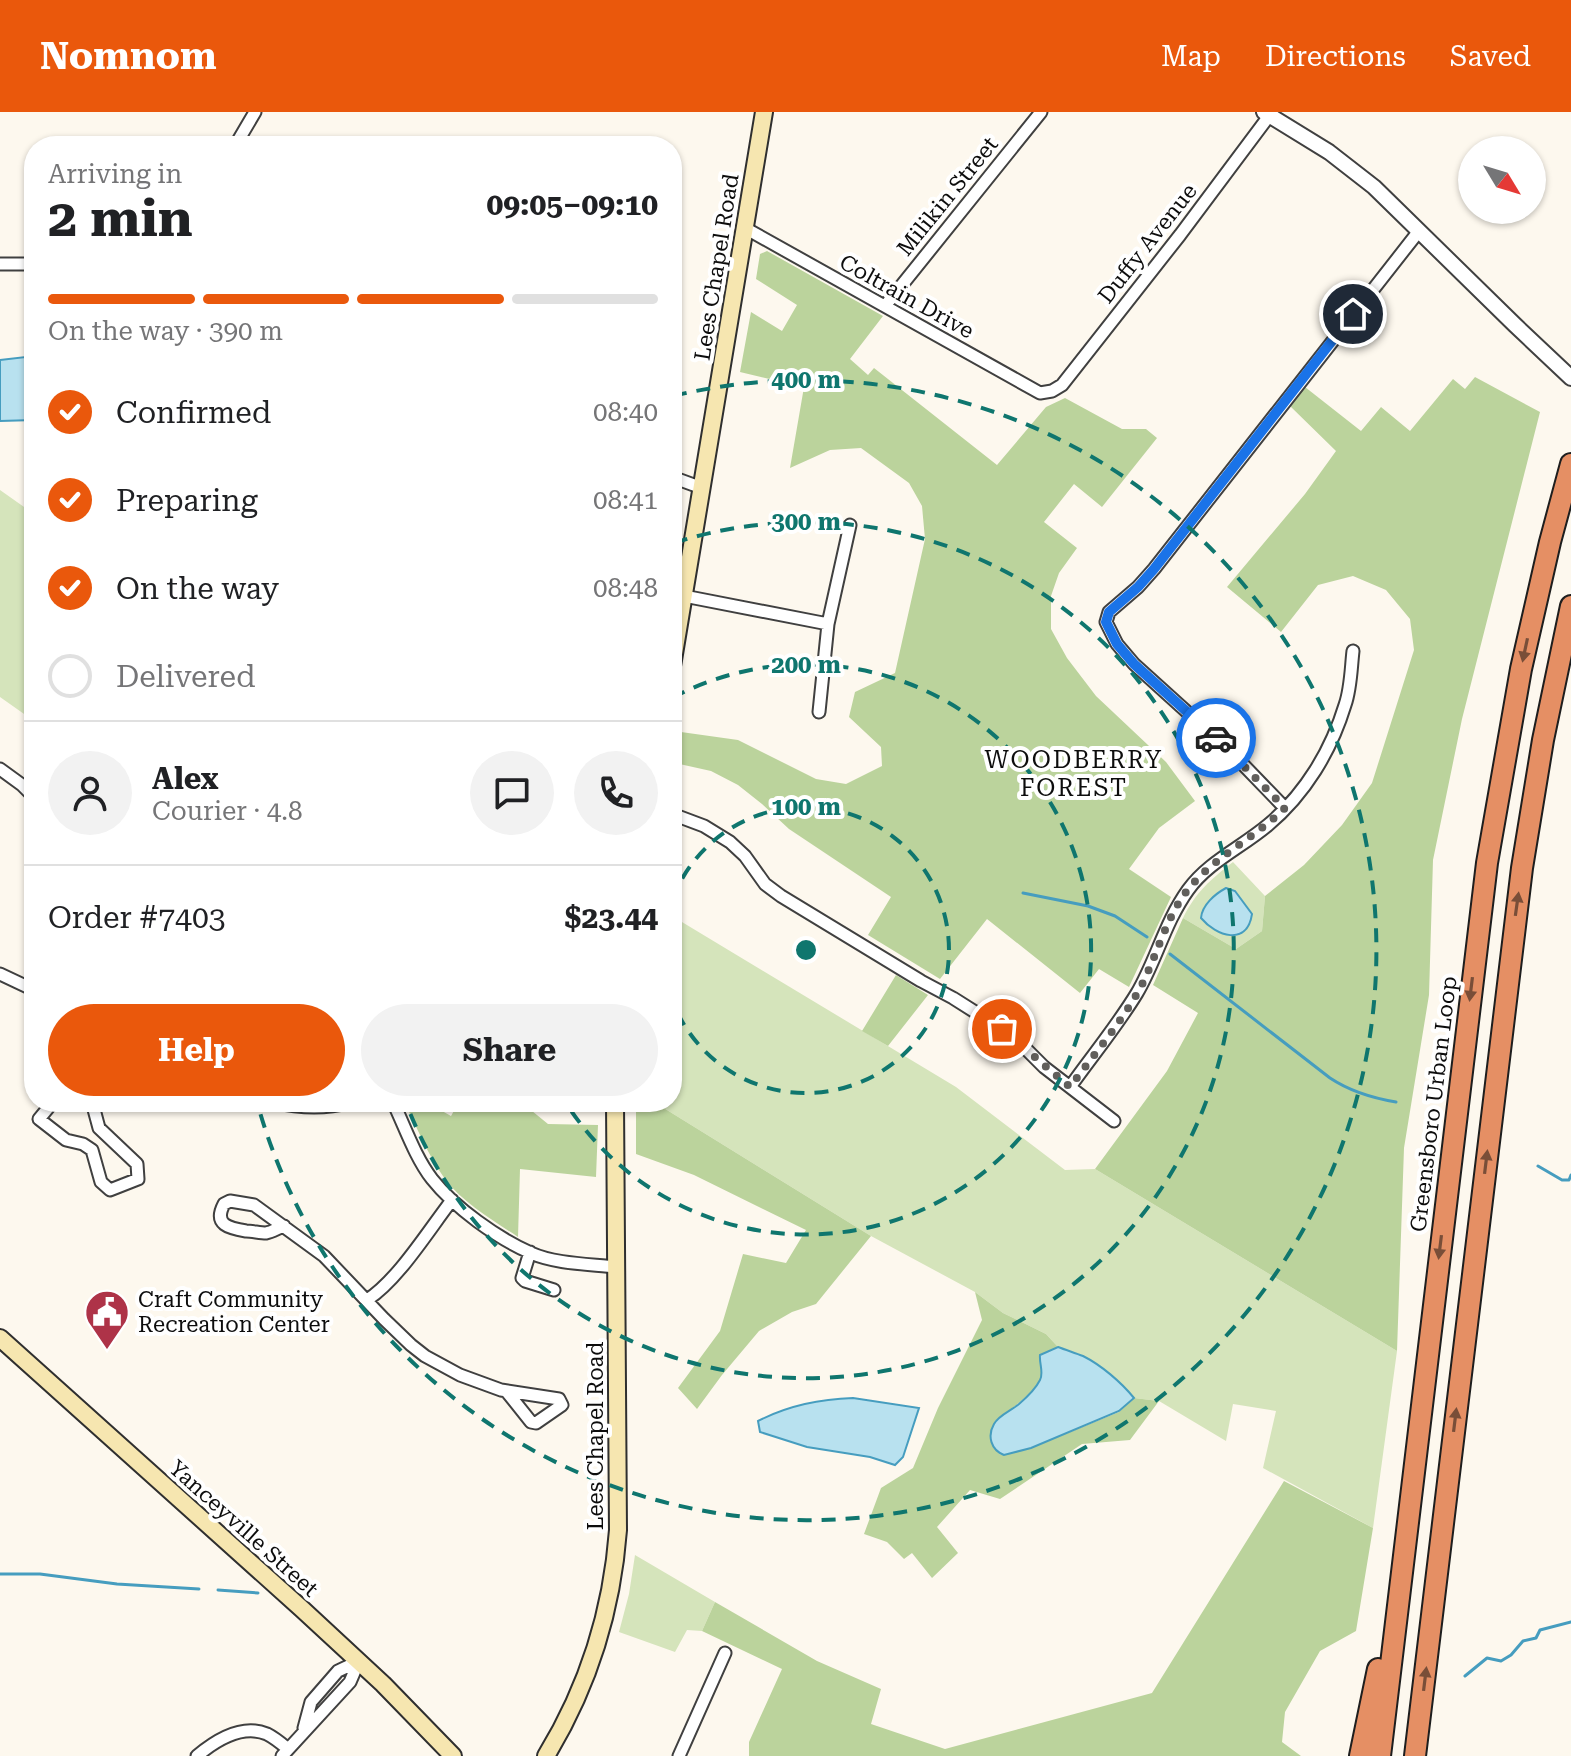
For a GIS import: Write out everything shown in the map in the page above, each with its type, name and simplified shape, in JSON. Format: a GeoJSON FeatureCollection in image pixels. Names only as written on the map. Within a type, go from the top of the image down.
{"type":"FeatureCollection","features":[{"type":"Feature","properties":{"kind":"highway","name":"Greensboro Urban Loop"},"geometry":{"type":"LineString","coordinates":[[1380,1756],[1487,863],[1521,669],[1571,464]]}},
{"type":"Feature","properties":{"kind":"highway"},"geometry":{"type":"LineString","coordinates":[[1415,1756],[1522,868],[1545,727],[1571,606]]}},
{"type":"Feature","properties":{"kind":"highway"},"geometry":{"type":"LineString","coordinates":[[1360,1756],[1409,1512]]}},
{"type":"Feature","properties":{"kind":"main road","name":"Lees Chapel Road"},"geometry":{"type":"LineString","coordinates":[[682,608],[764,112]]}},
{"type":"Feature","properties":{"kind":"main road","name":"Lees Chapel Road"},"geometry":{"type":"LineString","coordinates":[[546,1756],[575,1703],[591,1662],[604,1620],[618,1530],[615,1112]]}},
{"type":"Feature","properties":{"kind":"main road","name":"Yanceyville Street"},"geometry":{"type":"LineString","coordinates":[[2,1344],[359,1661],[453,1756]]}},
{"type":"Feature","properties":{"kind":"street"},"geometry":{"type":"LineString","coordinates":[[241,136],[255,112]]}},
{"type":"Feature","properties":{"kind":"street","name":"Milikin Street"},"geometry":{"type":"LineString","coordinates":[[885,306],[1041,112]]}},
{"type":"Feature","properties":{"kind":"street"},"geometry":{"type":"LineString","coordinates":[[1269,113],[1374,187],[1571,378]]}},
{"type":"Feature","properties":{"kind":"street","name":"Duffy Avenue"},"geometry":{"type":"LineString","coordinates":[[1052,391],[1062,385],[1180,235],[1269,113]]}},
{"type":"Feature","properties":{"kind":"street","name":"Coltrain Drive"},"geometry":{"type":"LineString","coordinates":[[745,228],[1040,393],[1052,391]]}},
{"type":"Feature","properties":{"kind":"street"},"geometry":{"type":"LineString","coordinates":[[1285,808],[1228,749],[1134,664],[1117,644],[1106,622],[1109,612],[1154,569],[1419,231]]}},
{"type":"Feature","properties":{"kind":"street"},"geometry":{"type":"LineString","coordinates":[[0,264],[24,264]]}},
{"type":"Feature","properties":{"kind":"street"},"geometry":{"type":"LineString","coordinates":[[682,481],[702,488]]}},
{"type":"Feature","properties":{"kind":"street"},"geometry":{"type":"LineString","coordinates":[[819,712],[828,624],[850,525]]}},
{"type":"Feature","properties":{"kind":"street"},"geometry":{"type":"LineString","coordinates":[[684,596],[828,624]]}},
{"type":"Feature","properties":{"kind":"street"},"geometry":{"type":"LineString","coordinates":[[1070,1087],[1138,992],[1176,908],[1189,888],[1211,866],[1268,825],[1306,784],[1329,747],[1346,702],[1353,651]]}},
{"type":"Feature","properties":{"kind":"street"},"geometry":{"type":"LineString","coordinates":[[0,769],[24,787]]}},
{"type":"Feature","properties":{"kind":"street"},"geometry":{"type":"LineString","coordinates":[[682,817],[719,834],[745,856],[765,884],[781,896],[978,1013],[1114,1121]]}},
{"type":"Feature","properties":{"kind":"street"},"geometry":{"type":"LineString","coordinates":[[0,974],[24,983]]}},
{"type":"Feature","properties":{"kind":"street"},"geometry":{"type":"LineString","coordinates":[[45,1112],[39,1119],[66,1140],[92,1150],[101,1182],[110,1190],[138,1179],[137,1164],[99,1128]]}},
{"type":"Feature","properties":{"kind":"street"},"geometry":{"type":"LineString","coordinates":[[83,1144],[97,1135],[99,1128],[95,1112]]}},
{"type":"Feature","properties":{"kind":"street"},"geometry":{"type":"LineString","coordinates":[[398,1112],[432,1179],[452,1200],[492,1230],[530,1252],[571,1263],[616,1267]]}},
{"type":"Feature","properties":{"kind":"street"},"geometry":{"type":"LineString","coordinates":[[367,1300],[393,1278],[452,1200]]}},
{"type":"Feature","properties":{"kind":"street"},"geometry":{"type":"LineString","coordinates":[[284,1226],[264,1233],[231,1228],[220,1220],[221,1209],[230,1201],[254,1205],[284,1226],[324,1256],[425,1356],[460,1375],[507,1392],[559,1399],[562,1405],[536,1423],[531,1422],[507,1392]]}},
{"type":"Feature","properties":{"kind":"street"},"geometry":{"type":"LineString","coordinates":[[530,1252],[522,1278],[554,1290]]}},
{"type":"Feature","properties":{"kind":"street"},"geometry":{"type":"LineString","coordinates":[[679,1756],[725,1653]]}},
{"type":"Feature","properties":{"kind":"street"},"geometry":{"type":"LineString","coordinates":[[303,1733],[311,1702],[338,1671],[359,1661]]}},
{"type":"Feature","properties":{"kind":"street"},"geometry":{"type":"LineString","coordinates":[[197,1756],[233,1733],[250,1730],[268,1735],[285,1752],[350,1682],[359,1661]]}},
{"type":"Feature","properties":{"kind":"street"},"geometry":{"type":"LineString","coordinates":[[321,1691],[332,1701]]}},
{"type":"Feature","properties":{"kind":"green space"},"geometry":{"type":"Polygon","coordinates":[[[767,251],[883,316],[850,359],[868,375],[874,368],[997,465],[1046,407],[1065,398],[1122,429],[1146,429],[1157,438],[1102,507],[1074,484],[1044,522],[1077,548],[1059,573],[1051,596],[1051,629],[1067,658],[1096,696],[1166,762],[1195,801],[1159,828],[1129,869],[1171,897],[1129,987],[1099,969],[1080,993],[987,919],[940,979],[868,935],[891,897],[789,829],[738,785],[711,771],[682,765],[682,732],[738,740],[816,779],[846,784],[882,766],[881,747],[849,717],[855,692],[895,673],[925,539],[922,506],[909,483],[861,448],[830,450],[790,468],[804,387],[740,372],[751,312],[782,331],[797,305],[756,279],[760,254],[767,251]]]}},
{"type":"Feature","properties":{"kind":"green space"},"geometry":{"type":"Polygon","coordinates":[[[1475,377],[1540,412],[1462,719],[1433,860],[1429,995],[1404,1148],[1397,1351],[1095,1169],[1167,1071],[1198,1013],[1153,985],[1183,918],[1236,949],[1262,931],[1265,896],[1304,865],[1342,825],[1372,783],[1414,650],[1410,619],[1386,590],[1353,576],[1318,585],[1281,632],[1227,587],[1305,494],[1336,451],[1290,406],[1305,387],[1361,431],[1381,407],[1410,431],[1453,379],[1465,389],[1475,377]]]}},
{"type":"Feature","properties":{"kind":"green space"},"geometry":{"type":"Polygon","coordinates":[[[0,490],[24,507],[24,714],[0,697],[0,490]]]}},
{"type":"Feature","properties":{"kind":"green space"},"geometry":{"type":"Polygon","coordinates":[[[1233,862],[1265,896],[1262,931],[1236,949],[1183,918],[1198,894],[1233,862]],[[1226,888],[1212,899],[1201,915],[1241,933],[1251,922],[1249,909],[1235,891],[1226,888]]]}},
{"type":"Feature","properties":{"kind":"green space"},"geometry":{"type":"Polygon","coordinates":[[[682,922],[956,1087],[1065,1170],[1095,1169],[1397,1351],[1373,1528],[1263,1468],[1276,1411],[1233,1404],[1226,1441],[1159,1401],[1134,1398],[1084,1357],[1058,1347],[1046,1334],[1003,1313],[975,1292],[871,1236],[670,1112],[682,1112],[682,922]]]}},
{"type":"Feature","properties":{"kind":"green space"},"geometry":{"type":"Polygon","coordinates":[[[896,975],[928,995],[888,1046],[862,1031],[896,975]]]}},
{"type":"Feature","properties":{"kind":"green space"},"geometry":{"type":"Polygon","coordinates":[[[409,1112],[444,1112],[451,1116],[453,1112],[533,1112],[548,1124],[598,1125],[596,1177],[520,1169],[518,1237],[460,1196],[433,1161],[409,1112]]]}},
{"type":"Feature","properties":{"kind":"green space"},"geometry":{"type":"Polygon","coordinates":[[[636,1112],[670,1112],[871,1236],[816,1304],[792,1312],[759,1331],[697,1409],[678,1388],[720,1331],[743,1254],[786,1263],[806,1230],[694,1175],[636,1154],[636,1112]]]}},
{"type":"Feature","properties":{"kind":"green space"},"geometry":{"type":"Polygon","coordinates":[[[975,1292],[1003,1313],[1046,1334],[1058,1347],[1040,1355],[1040,1381],[995,1421],[999,1454],[1031,1448],[1119,1412],[1134,1398],[1159,1401],[1130,1440],[1082,1444],[1000,1499],[970,1490],[937,1527],[958,1553],[932,1578],[912,1553],[904,1559],[887,1542],[864,1534],[881,1488],[913,1468],[938,1408],[982,1320],[975,1292]]]}},
{"type":"Feature","properties":{"kind":"green space"},"geometry":{"type":"Polygon","coordinates":[[[1284,1481],[1373,1528],[1356,1631],[1320,1651],[1285,1712],[1282,1742],[1301,1756],[749,1756],[749,1742],[782,1669],[702,1631],[715,1602],[817,1661],[881,1689],[871,1724],[945,1749],[1152,1693],[1284,1481]]]}},
{"type":"Feature","properties":{"kind":"green space"},"geometry":{"type":"Polygon","coordinates":[[[635,1555],[715,1602],[702,1631],[687,1630],[675,1652],[619,1632],[635,1555]]]}},
{"type":"Feature","properties":{"kind":"water"},"geometry":{"type":"Polygon","coordinates":[[[24,357],[24,420],[0,421],[0,360],[24,357]]]}},
{"type":"Feature","properties":{"kind":"water"},"geometry":{"type":"Polygon","coordinates":[[[1226,888],[1235,891],[1252,914],[1249,924],[1238,935],[1215,930],[1201,918],[1210,900],[1226,888]]]}},
{"type":"Feature","properties":{"kind":"water"},"geometry":{"type":"Polygon","coordinates":[[[1058,1347],[1097,1364],[1134,1398],[1119,1411],[1031,1448],[1004,1455],[1000,1453],[992,1442],[994,1424],[1022,1402],[1038,1383],[1042,1374],[1040,1355],[1058,1347]]]}},
{"type":"Feature","properties":{"kind":"water"},"geometry":{"type":"Polygon","coordinates":[[[853,1398],[919,1408],[903,1457],[895,1465],[870,1457],[807,1447],[760,1432],[758,1421],[780,1411],[816,1402],[853,1398]]]}},
{"type":"Feature","properties":{"kind":"waterway"},"geometry":{"type":"LineString","coordinates":[[1023,893],[1088,906],[1115,916],[1147,937]]}},
{"type":"Feature","properties":{"kind":"waterway"},"geometry":{"type":"LineString","coordinates":[[1170,954],[1330,1078],[1362,1094],[1396,1102]]}},
{"type":"Feature","properties":{"kind":"waterway"},"geometry":{"type":"LineString","coordinates":[[1538,1166],[1562,1180],[1569,1180],[1571,1175]]}},
{"type":"Feature","properties":{"kind":"waterway"},"geometry":{"type":"LineString","coordinates":[[0,1574],[40,1574],[117,1584],[199,1589]]}},
{"type":"Feature","properties":{"kind":"waterway"},"geometry":{"type":"LineString","coordinates":[[218,1590],[258,1593]]}},
{"type":"Feature","properties":{"kind":"waterway"},"geometry":{"type":"LineString","coordinates":[[1465,1676],[1487,1658],[1501,1661],[1511,1655],[1523,1641],[1536,1638],[1540,1630],[1571,1622]]}},
{"type":"Feature","properties":{"kind":"way so far"},"geometry":{"type":"LineString","coordinates":[[1002,1029],[1070,1087],[1138,992],[1176,908],[1189,888],[1211,866],[1268,825],[1285,808],[1216,738]]}},
{"type":"Feature","properties":{"kind":"place","name":"Craft Community Recreation Center"},"geometry":{"type":"Point","coordinates":[107,1351]}},
{"type":"Feature","properties":{"kind":"district","name":"WOODBERRY FOREST"},"geometry":{"type":"Point","coordinates":[1074,774]}},
{"type":"Feature","properties":{"kind":"route"},"geometry":{"type":"LineString","coordinates":[[1216,738],[1134,664],[1117,644],[1106,622],[1109,612],[1154,569],[1353,314]]}}]}
